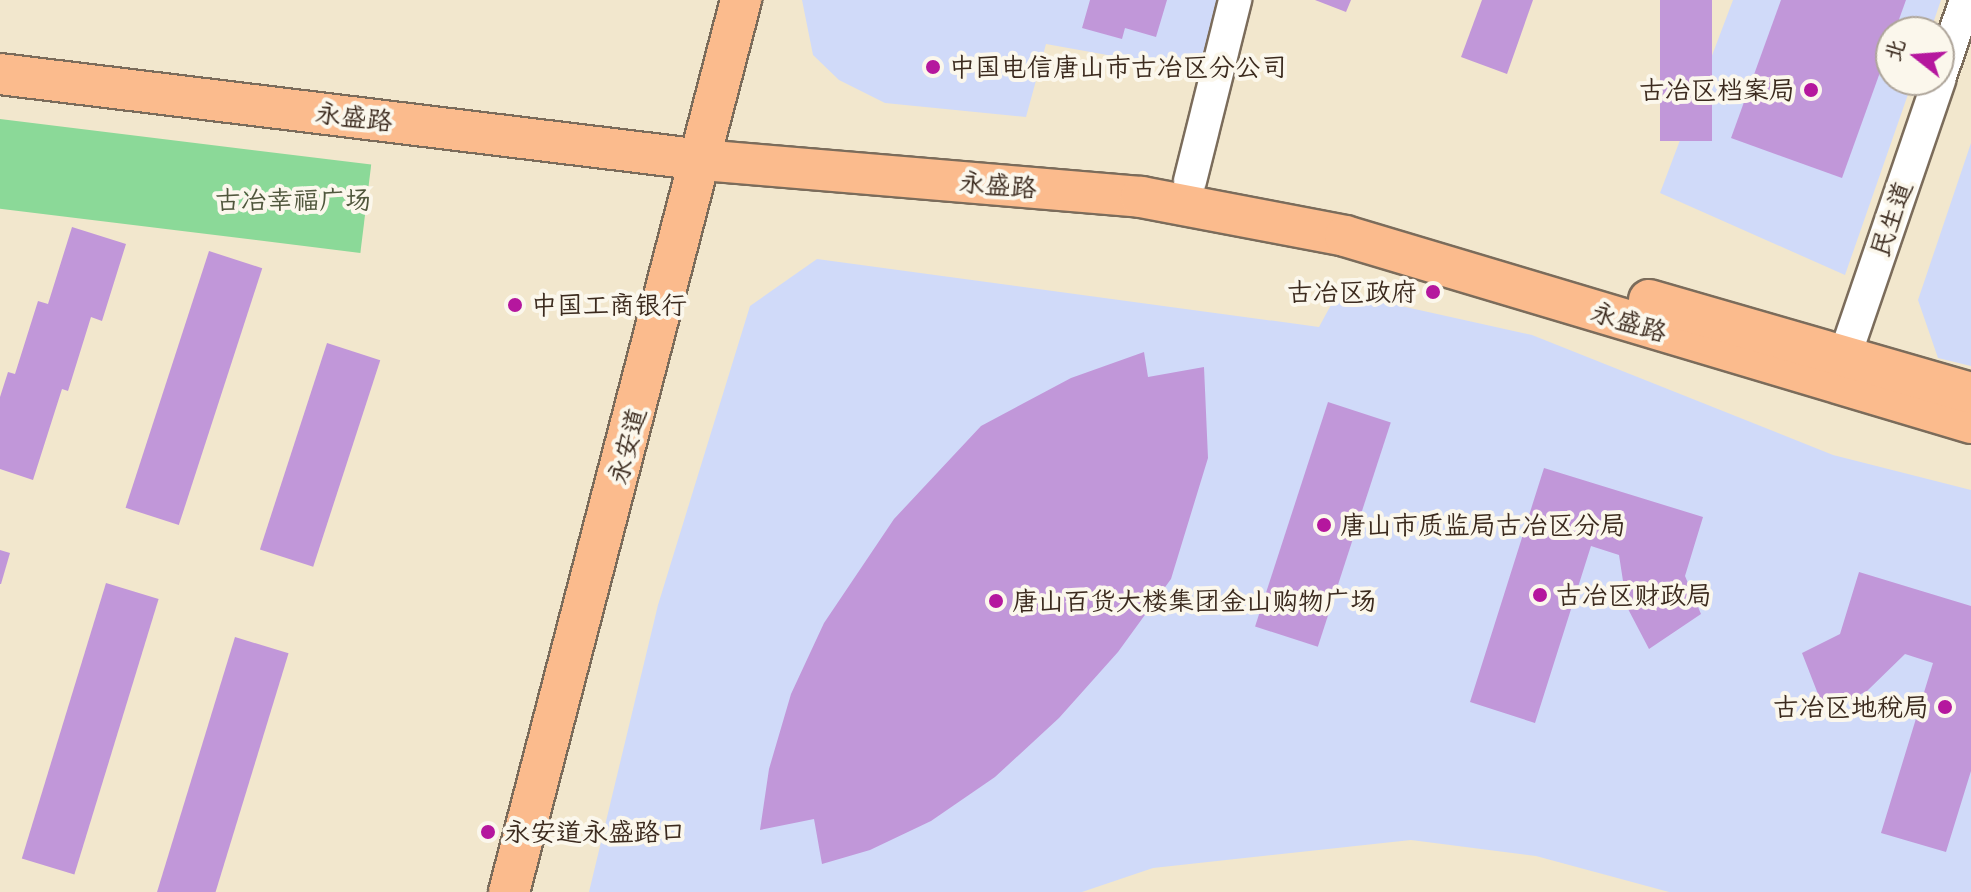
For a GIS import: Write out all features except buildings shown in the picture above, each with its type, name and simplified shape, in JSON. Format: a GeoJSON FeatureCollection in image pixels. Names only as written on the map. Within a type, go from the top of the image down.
{"type":"FeatureCollection","features":[{"type":"Feature","properties":{"kind":"main road","name":"永安道"},"geometry":{"type":"LineString","coordinates":[[509,892],[741,0]]}},
{"type":"Feature","properties":{"kind":"main road","name":"永盛路"},"geometry":{"type":"LineString","coordinates":[[0,50],[704,148],[1190,181],[1337,210],[1971,393]]}},
{"type":"Feature","properties":{"kind":"main road","name":"永盛路"},"geometry":{"type":"LineString","coordinates":[[0,74],[1141,197],[1345,236],[1971,423]]}},
{"type":"Feature","properties":{"kind":"street"},"geometry":{"type":"LineString","coordinates":[[1190,181],[1235,0]]}},
{"type":"Feature","properties":{"kind":"street","name":"民生道"},"geometry":{"type":"LineString","coordinates":[[1955,33],[1966,0]]}},
{"type":"Feature","properties":{"kind":"street","name":"民生道"},"geometry":{"type":"LineString","coordinates":[[1844,358],[1934,96]]}},
{"type":"Feature","properties":{"kind":"shaded area","name":"中国电信唐山市古冶区分公司"},"geometry":{"type":"Polygon","coordinates":[[[802,0],[1220,0],[1202,72],[1046,44],[1026,117],[885,103],[839,80],[813,55],[802,0]]]}},
{"type":"Feature","properties":{"kind":"shaded area"},"geometry":{"type":"Polygon","coordinates":[[[1733,0],[1941,0],[1936,16],[1875,16],[1875,96],[1907,96],[1845,275],[1660,193],[1733,0]]]}},
{"type":"Feature","properties":{"kind":"shaded area"},"geometry":{"type":"Polygon","coordinates":[[[1971,143],[1971,366],[1938,358],[1918,300],[1971,143]]]}},
{"type":"Feature","properties":{"kind":"shaded area"},"geometry":{"type":"Polygon","coordinates":[[[817,259],[1319,327],[1338,292],[1532,335],[1833,455],[1971,490],[1971,892],[1669,892],[1536,856],[1411,840],[1153,868],[1082,892],[589,892],[658,605],[750,306],[817,259]]]}},
{"type":"Feature","properties":{"kind":"green space","name":"古冶幸福广场"},"geometry":{"type":"Polygon","coordinates":[[[0,119],[371,165],[360,253],[0,209],[0,119]]]}},
{"type":"Feature","properties":{"kind":"place","name":"中国电信唐山市古冶区分公司"},"geometry":{"type":"Point","coordinates":[933,67]}},
{"type":"Feature","properties":{"kind":"place","name":"古冶区档案局"},"geometry":{"type":"Point","coordinates":[1811,90]}},
{"type":"Feature","properties":{"kind":"place","name":"古冶区政府"},"geometry":{"type":"Point","coordinates":[1433,292]}},
{"type":"Feature","properties":{"kind":"place","name":"中国工商银行"},"geometry":{"type":"Point","coordinates":[515,305]}},
{"type":"Feature","properties":{"kind":"place","name":"唐山市质监局古冶区分局"},"geometry":{"type":"Point","coordinates":[1324,525]}},
{"type":"Feature","properties":{"kind":"place","name":"古冶区财政局"},"geometry":{"type":"Point","coordinates":[1540,595]}},
{"type":"Feature","properties":{"kind":"place","name":"唐山百货大楼集团金山购物广场"},"geometry":{"type":"Point","coordinates":[996,601]}},
{"type":"Feature","properties":{"kind":"place","name":"古冶区地税局"},"geometry":{"type":"Point","coordinates":[1945,707]}},
{"type":"Feature","properties":{"kind":"place","name":"永安道永盛路口"},"geometry":{"type":"Point","coordinates":[488,832]}}]}
